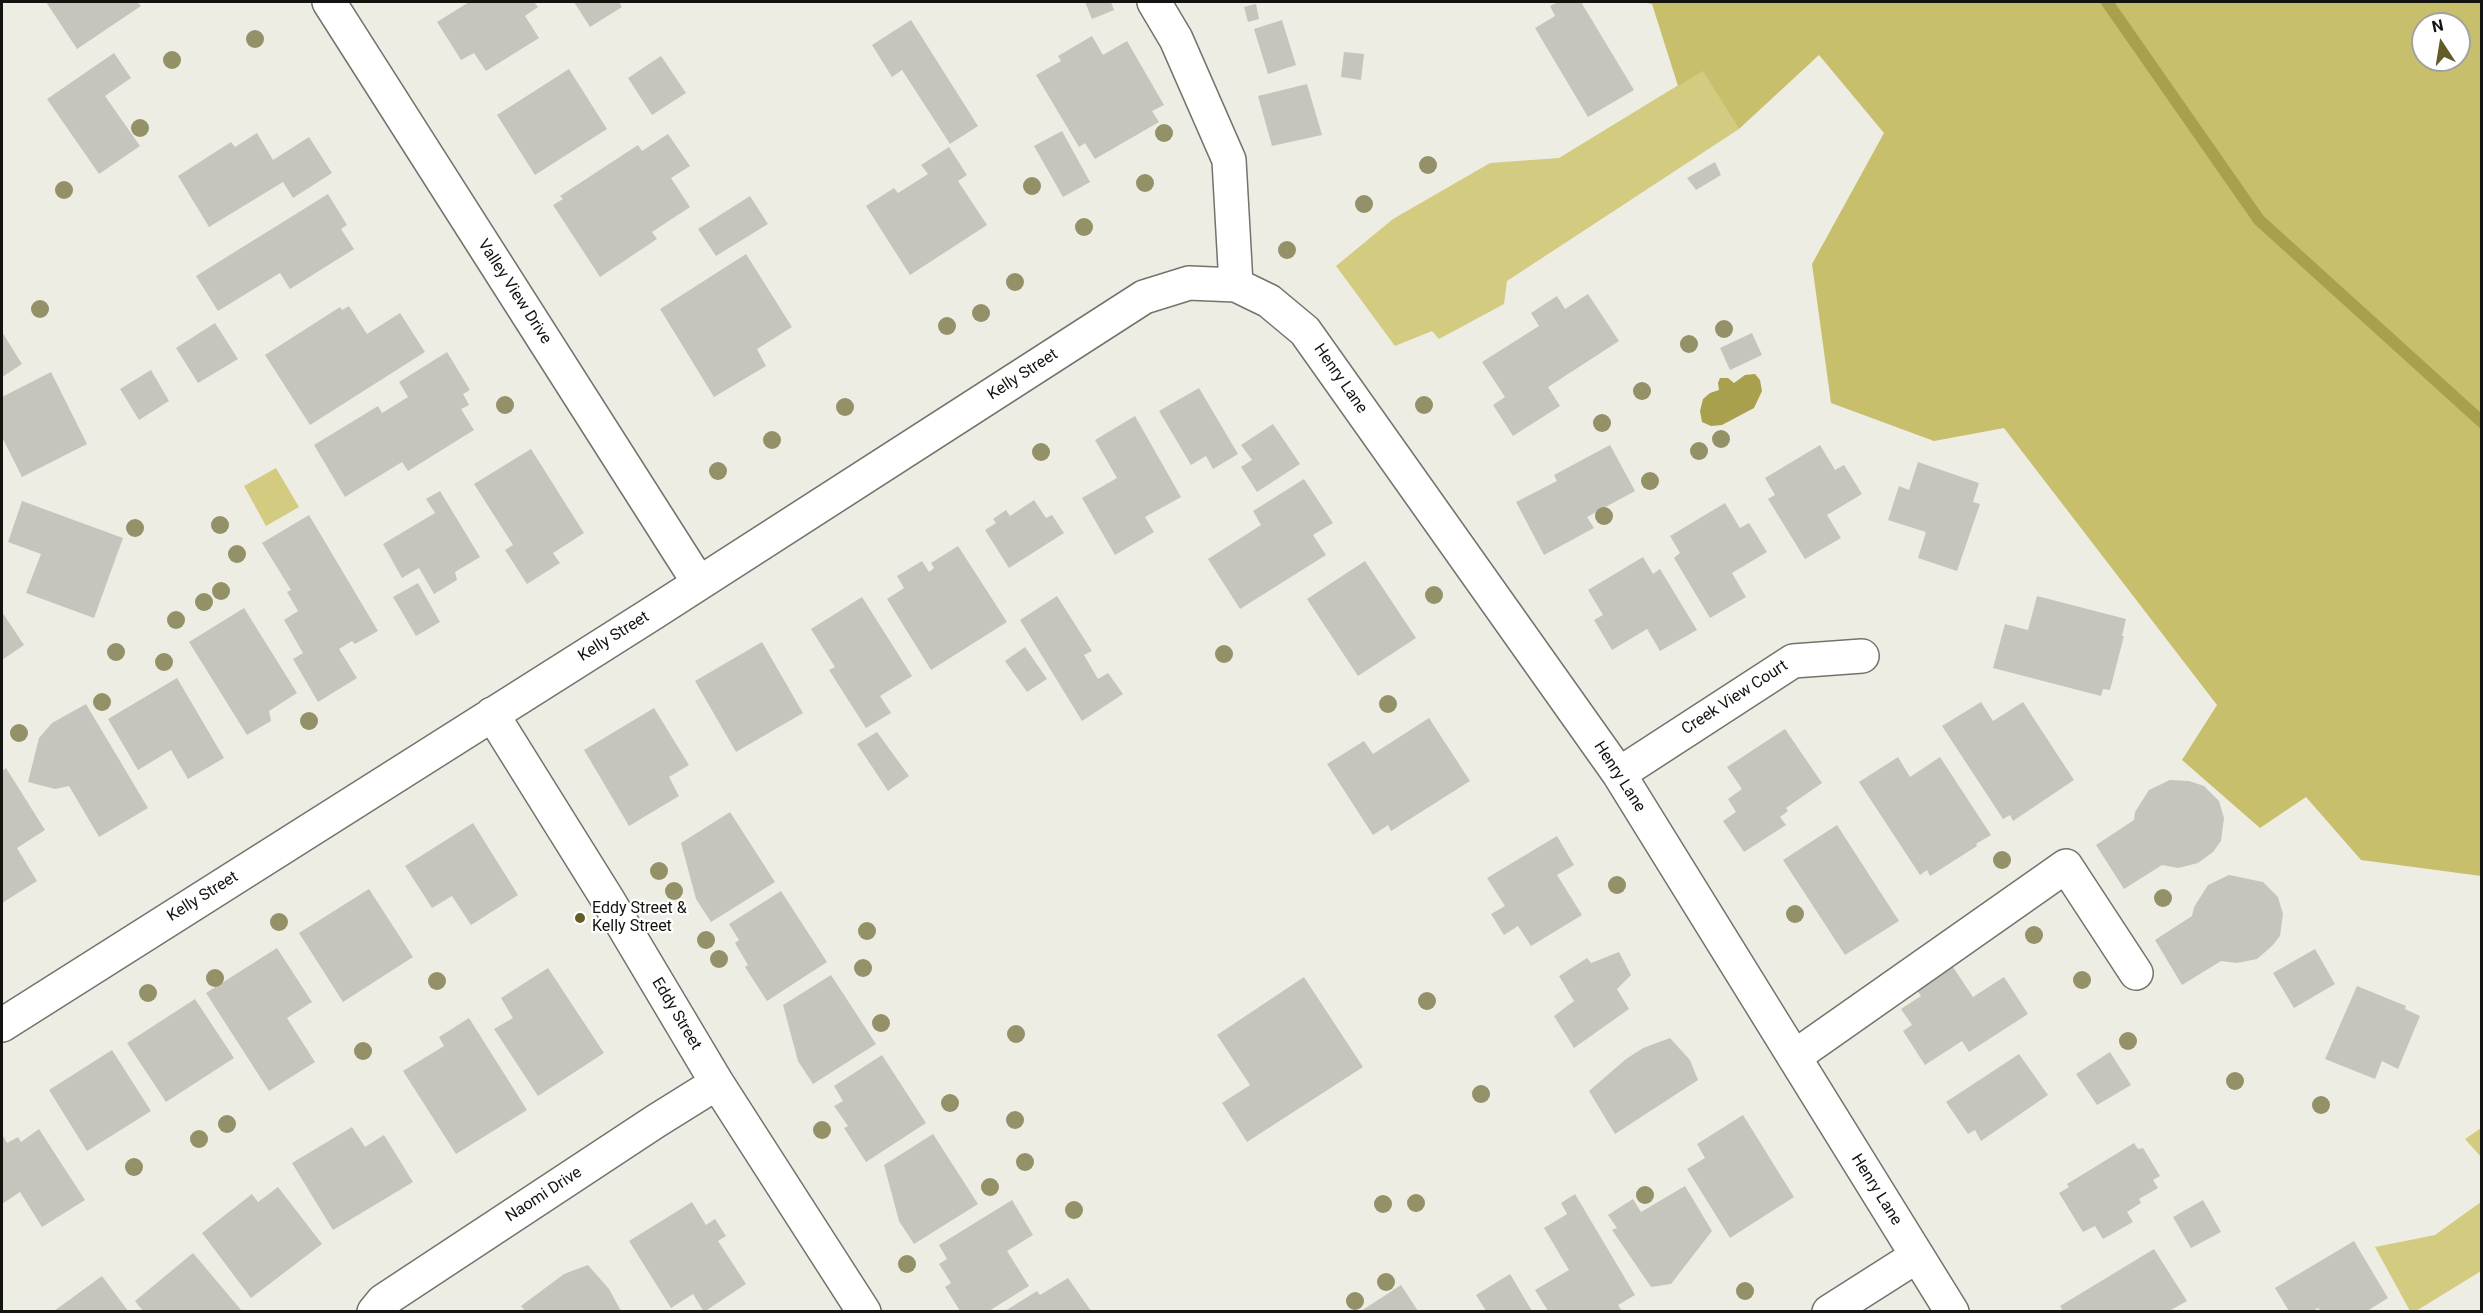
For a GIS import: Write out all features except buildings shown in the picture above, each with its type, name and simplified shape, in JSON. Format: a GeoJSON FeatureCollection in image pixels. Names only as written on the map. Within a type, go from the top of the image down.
{"type":"FeatureCollection","features":[{"type":"Feature","properties":{"kind":"street","name":"Valley View Drive"},"geometry":{"type":"LineString","coordinates":[[329,2],[699,583]]}},
{"type":"Feature","properties":{"kind":"street"},"geometry":{"type":"LineString","coordinates":[[1154,2],[1176,39],[1229,160],[1236,285]]}},
{"type":"Feature","properties":{"kind":"street","name":"Kelly Street"},"geometry":{"type":"LineString","coordinates":[[2,1025],[699,583],[1144,297],[1189,283],[1236,285]]}},
{"type":"Feature","properties":{"kind":"street","name":"Henry Lane"},"geometry":{"type":"LineString","coordinates":[[1236,285],[1269,301],[1305,331],[1618,774],[1952,1311]]}},
{"type":"Feature","properties":{"kind":"street","name":"Creek View Court"},"geometry":{"type":"LineString","coordinates":[[1618,774],[1792,661],[1835,660],[1862,656]]}},
{"type":"Feature","properties":{"kind":"street","name":"Eddy Street"},"geometry":{"type":"LineString","coordinates":[[492,714],[608,900],[717,1083],[864,1311]]}},
{"type":"Feature","properties":{"kind":"street"},"geometry":{"type":"LineString","coordinates":[[1794,1057],[2066,866],[2136,973]]}},
{"type":"Feature","properties":{"kind":"street","name":"Naomi Drive"},"geometry":{"type":"LineString","coordinates":[[374,1311],[383,1301],[717,1083]]}},
{"type":"Feature","properties":{"kind":"street"},"geometry":{"type":"LineString","coordinates":[[1829,1311],[1917,1256]]}},
{"type":"Feature","properties":{"kind":"shaded area"},"geometry":{"type":"Polygon","coordinates":[[[1641,2],[2481,2],[2481,876],[2361,860],[2306,797],[2260,828],[2182,760],[2217,705],[2004,428],[1934,441],[1831,403],[1812,264],[1884,133],[1819,55],[1739,129],[1703,71],[1678,86],[1652,4],[1641,2]]]}},
{"type":"Feature","properties":{"kind":"shaded area"},"geometry":{"type":"Polygon","coordinates":[[[1703,70],[1739,129],[1507,281],[1504,304],[1439,339],[1432,331],[1395,346],[1336,266],[1393,219],[1490,163],[1559,158],[1703,70]]]}},
{"type":"Feature","properties":{"kind":"shaded area"},"geometry":{"type":"Polygon","coordinates":[[[1755,374],[1760,380],[1762,391],[1754,408],[1722,425],[1711,426],[1702,422],[1700,411],[1703,399],[1719,390],[1720,378],[1728,378],[1734,383],[1745,375],[1755,374]]]}},
{"type":"Feature","properties":{"kind":"shaded area"},"geometry":{"type":"Polygon","coordinates":[[[276,468],[299,507],[266,526],[244,486],[276,468]]]}},
{"type":"Feature","properties":{"kind":"shaded area"},"geometry":{"type":"Polygon","coordinates":[[[2481,1128],[2481,1157],[2465,1139],[2481,1128]]]}},
{"type":"Feature","properties":{"kind":"shaded area"},"geometry":{"type":"Polygon","coordinates":[[[2481,1202],[2481,1271],[2416,1311],[2410,1311],[2375,1247],[2435,1235],[2481,1202]]]}},
{"type":"Feature","properties":{"kind":"waterway"},"geometry":{"type":"LineString","coordinates":[[2107,2],[2259,220],[2482,422]]}},
{"type":"Feature","properties":{"kind":"place","name":"Eddy Street & Kelly Street"},"geometry":{"type":"Point","coordinates":[580,918]}}]}
